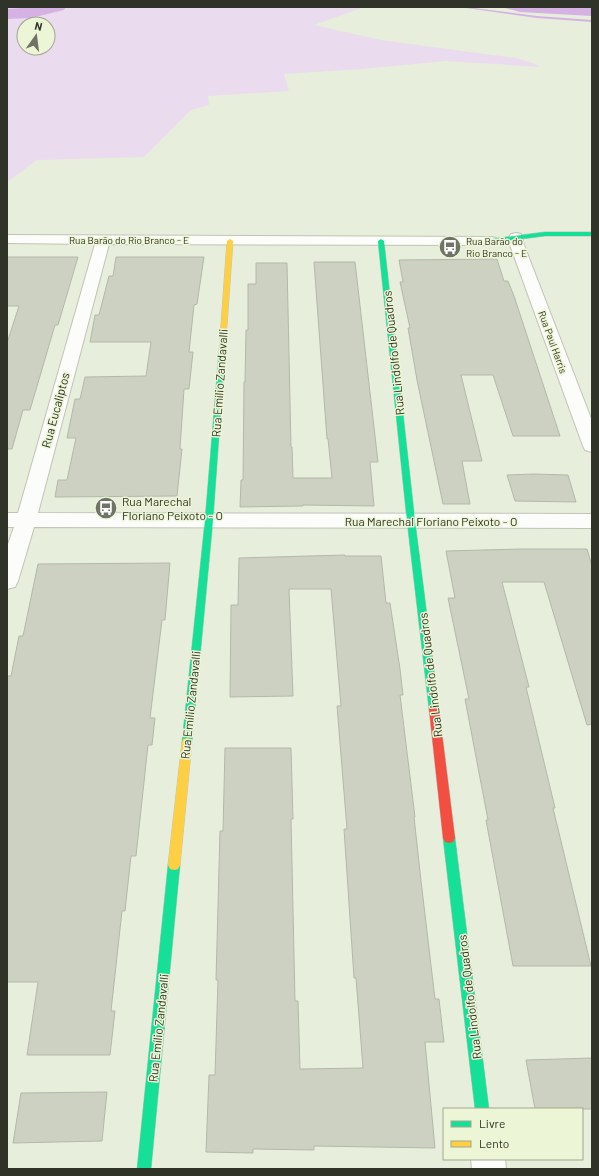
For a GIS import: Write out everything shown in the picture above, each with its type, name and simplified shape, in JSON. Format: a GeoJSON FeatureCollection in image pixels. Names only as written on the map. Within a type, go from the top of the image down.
{"type":"FeatureCollection","features":[{"type":"Feature","properties":{"kind":"street","name":"Rua Barão do Rio Branco - E"},"geometry":{"type":"LineString","coordinates":[[7,239],[522,242],[545,234],[592,234]]}},
{"type":"Feature","properties":{"kind":"street","name":"Rua Eucaliptos"},"geometry":{"type":"LineString","coordinates":[[7,581],[16,520],[103,240]]}},
{"type":"Feature","properties":{"kind":"street","name":"Rua Emílio Zandavalli"},"geometry":{"type":"LineString","coordinates":[[144,1169],[209,520],[230,241]]}},
{"type":"Feature","properties":{"kind":"street","name":"Rua Lindolfo de Quadros"},"geometry":{"type":"LineString","coordinates":[[381,241],[411,521],[482,1108]]}},
{"type":"Feature","properties":{"kind":"street","name":"Rua Paul Harris"},"geometry":{"type":"LineString","coordinates":[[522,242],[592,446]]}},
{"type":"Feature","properties":{"kind":"street","name":"Rua Marechal Floriano Peixoto - O"},"geometry":{"type":"LineString","coordinates":[[16,520],[592,521]]}},
{"type":"Feature","properties":{"kind":"shaded area"},"geometry":{"type":"Polygon","coordinates":[[[7,7],[364,7],[314,25],[381,40],[516,58],[541,67],[446,61],[362,69],[284,74],[289,91],[208,96],[209,105],[191,110],[144,157],[37,160],[7,182],[7,7]]]}},
{"type":"Feature","properties":{"kind":"shaded area"},"geometry":{"type":"Polygon","coordinates":[[[501,7],[592,7],[592,16],[520,12],[501,7]]]}},
{"type":"Feature","properties":{"kind":"building"},"geometry":{"type":"Polygon","coordinates":[[[7,257],[78,257],[58,325],[55,325],[30,410],[23,410],[12,449],[7,449],[7,343],[19,306],[7,306],[7,257]]]}},
{"type":"Feature","properties":{"kind":"building"},"geometry":{"type":"Polygon","coordinates":[[[116,257],[204,257],[197,304],[194,305],[189,352],[193,352],[189,389],[184,389],[180,449],[182,449],[177,496],[55,497],[58,480],[67,480],[76,438],[67,438],[75,399],[80,399],[85,377],[146,376],[151,342],[90,342],[95,315],[99,315],[109,276],[113,276],[116,257]]]}},
{"type":"Feature","properties":{"kind":"building"},"geometry":{"type":"Polygon","coordinates":[[[497,259],[504,281],[508,281],[514,296],[560,436],[513,436],[493,375],[461,375],[482,461],[462,461],[470,504],[443,504],[417,380],[408,328],[410,328],[400,282],[403,282],[399,260],[497,259]]]}},
{"type":"Feature","properties":{"kind":"building"},"geometry":{"type":"Polygon","coordinates":[[[314,262],[355,262],[378,462],[370,462],[374,506],[303,505],[240,507],[241,480],[243,480],[244,382],[246,330],[248,330],[248,284],[256,284],[256,263],[287,263],[293,478],[332,478],[327,439],[314,262]]]}},
{"type":"Feature","properties":{"kind":"building"},"geometry":{"type":"Polygon","coordinates":[[[507,475],[568,475],[576,502],[515,501],[507,475]]]}},
{"type":"Feature","properties":{"kind":"building"},"geometry":{"type":"Polygon","coordinates":[[[587,549],[592,566],[592,724],[587,725],[544,582],[502,582],[529,687],[526,687],[591,966],[513,966],[486,820],[488,820],[465,699],[469,699],[448,598],[455,598],[446,551],[587,549]]]}},
{"type":"Feature","properties":{"kind":"building"},"geometry":{"type":"Polygon","coordinates":[[[345,555],[381,556],[386,603],[390,603],[403,695],[400,695],[435,999],[439,999],[444,1042],[425,1042],[435,1148],[314,1146],[314,1150],[253,1149],[253,1153],[206,1152],[209,1075],[215,1075],[220,831],[223,831],[225,748],[291,748],[295,1001],[298,1001],[300,1069],[363,1068],[356,978],[354,978],[344,829],[347,829],[337,706],[341,706],[331,589],[289,589],[293,696],[230,697],[231,605],[238,605],[239,558],[345,555]]]}},
{"type":"Feature","properties":{"kind":"building"},"geometry":{"type":"Polygon","coordinates":[[[170,563],[165,620],[162,620],[150,718],[155,718],[152,745],[148,745],[136,856],[131,856],[125,911],[122,911],[111,1011],[115,1011],[110,1055],[27,1055],[38,982],[7,982],[7,676],[11,676],[19,636],[23,636],[38,564],[170,563]]]}},
{"type":"Feature","properties":{"kind":"building"},"geometry":{"type":"Polygon","coordinates":[[[592,1058],[592,1109],[535,1108],[526,1060],[592,1058]]]}},
{"type":"Feature","properties":{"kind":"building"},"geometry":{"type":"Polygon","coordinates":[[[107,1092],[102,1141],[13,1143],[21,1093],[107,1092]]]}},
{"type":"Feature","properties":{"kind":"waterway"},"geometry":{"type":"LineString","coordinates":[[7,14],[31,13],[58,7]]}},
{"type":"Feature","properties":{"kind":"waterway"},"geometry":{"type":"LineString","coordinates":[[460,7],[537,17],[592,21]]}},
{"type":"Feature","properties":{"kind":"traffic: fast"},"geometry":{"type":"LineString","coordinates":[[491,241],[545,234],[592,234]]}},
{"type":"Feature","properties":{"kind":"traffic: fast"},"geometry":{"type":"LineString","coordinates":[[381,241],[411,521],[434,709]]}},
{"type":"Feature","properties":{"kind":"traffic: fast"},"geometry":{"type":"LineString","coordinates":[[187,742],[209,520],[223,339]]}},
{"type":"Feature","properties":{"kind":"traffic: fast"},"geometry":{"type":"LineString","coordinates":[[449,838],[482,1108]]}},
{"type":"Feature","properties":{"kind":"traffic: fast"},"geometry":{"type":"LineString","coordinates":[[144,1169],[174,865]]}},
{"type":"Feature","properties":{"kind":"traffic: slow"},"geometry":{"type":"LineString","coordinates":[[223,339],[230,241]]}},
{"type":"Feature","properties":{"kind":"traffic: slow"},"geometry":{"type":"LineString","coordinates":[[174,865],[187,742]]}},
{"type":"Feature","properties":{"kind":"traffic: jam"},"geometry":{"type":"LineString","coordinates":[[434,709],[449,838]]}},
{"type":"Feature","properties":{"kind":"place","name":"Rua Barão do Rio Branco - E"},"geometry":{"type":"Point","coordinates":[450,247]}},
{"type":"Feature","properties":{"kind":"place","name":"Rua Marechal Floriano Peixoto - O"},"geometry":{"type":"Point","coordinates":[106,508]}}]}
